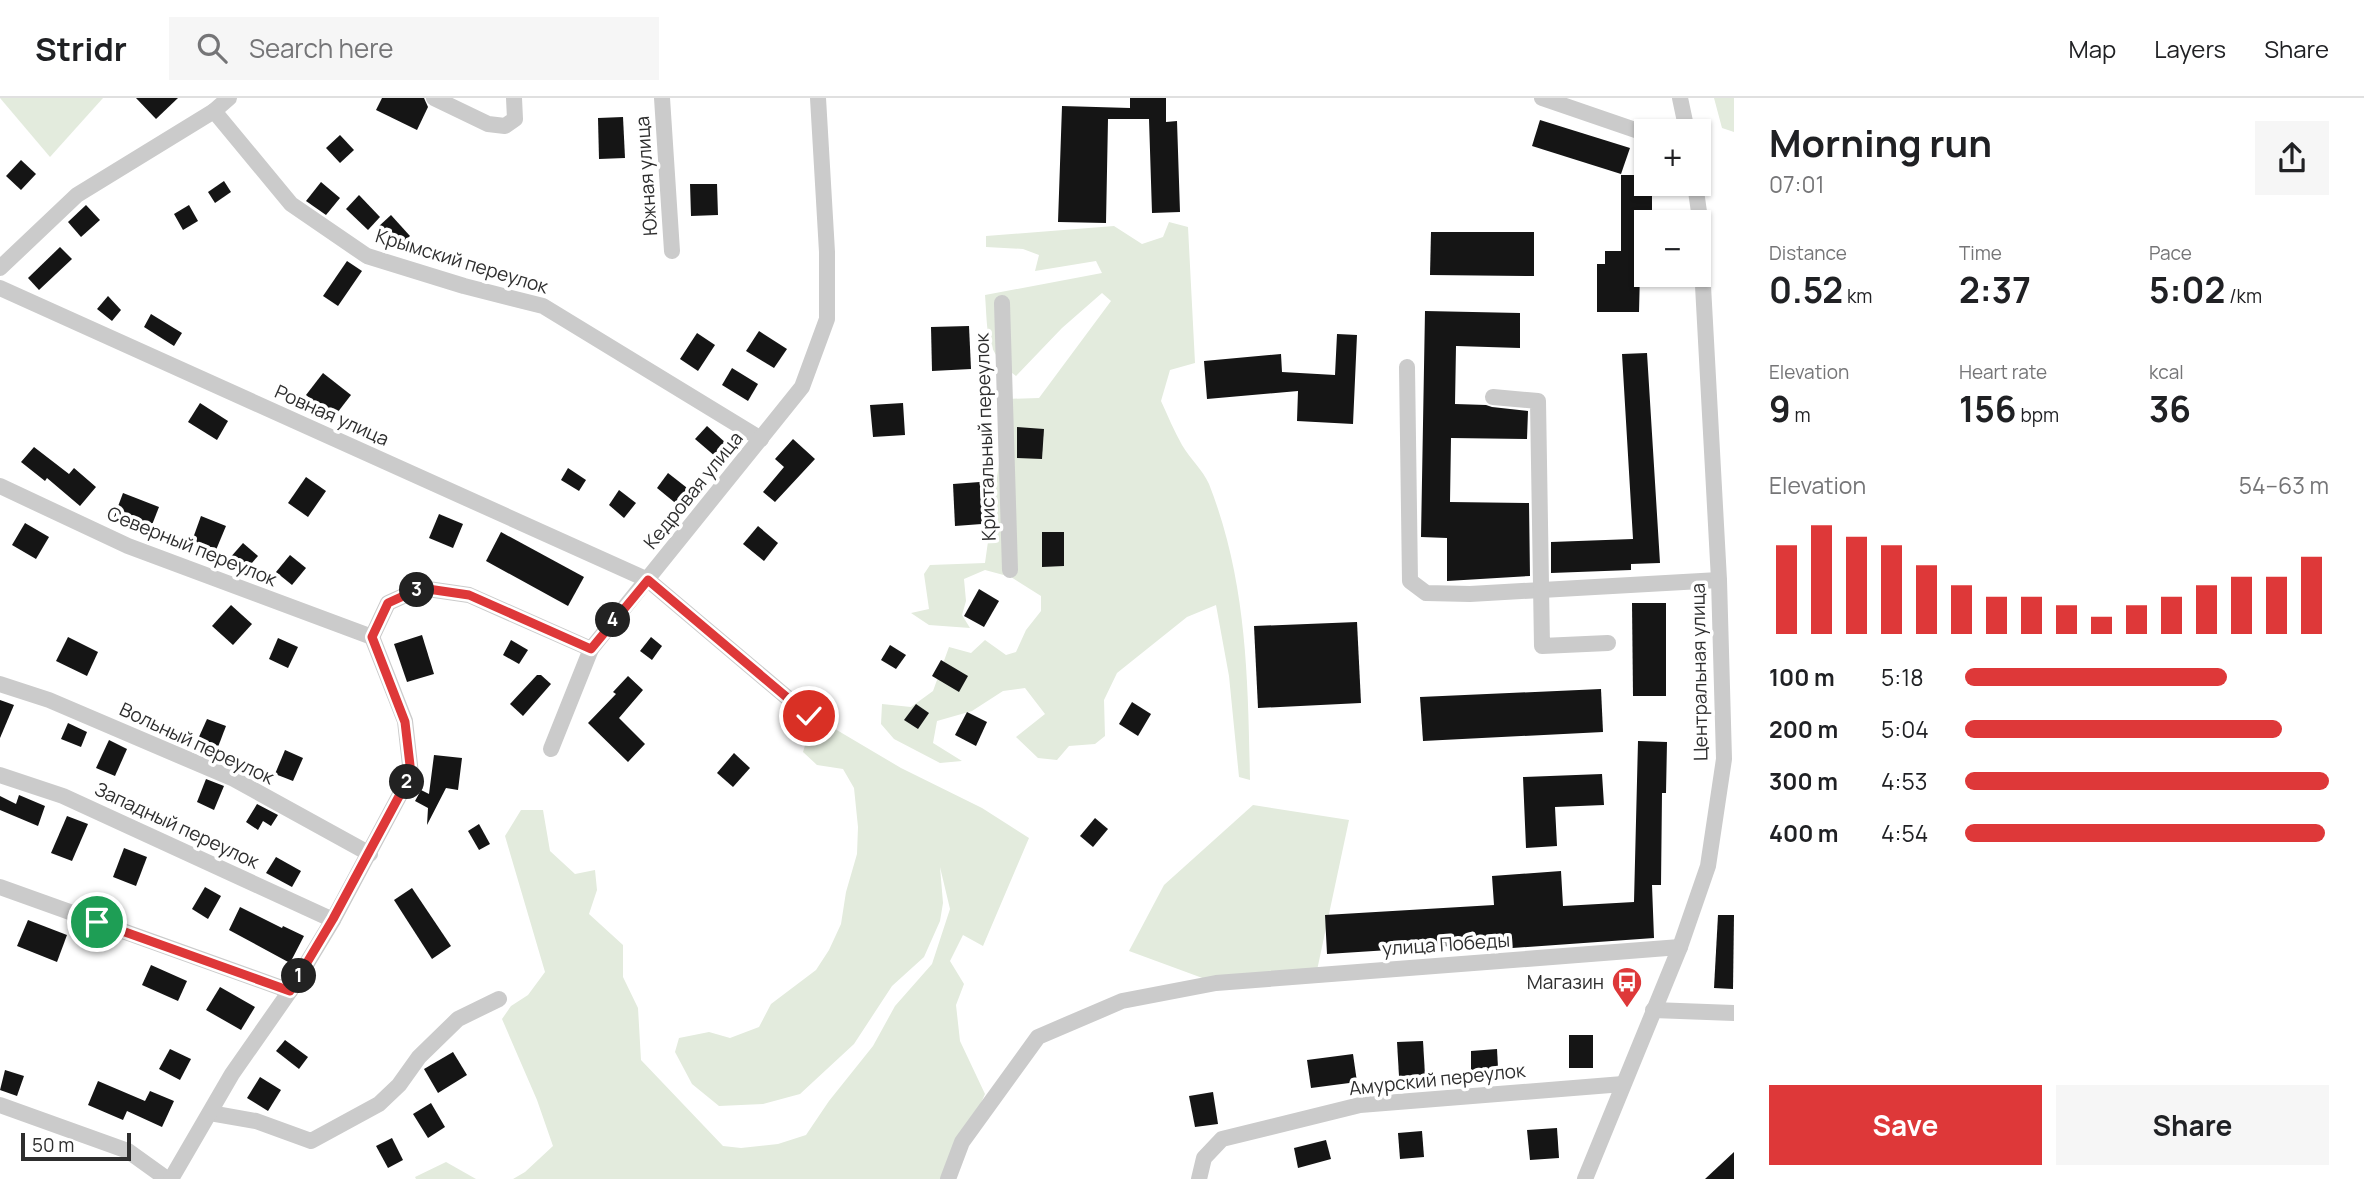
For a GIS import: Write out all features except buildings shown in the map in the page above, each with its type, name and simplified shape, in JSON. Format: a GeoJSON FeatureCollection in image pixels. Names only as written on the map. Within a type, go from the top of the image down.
{"type":"FeatureCollection","features":[{"type":"Feature","properties":{"kind":"street"},"geometry":{"type":"LineString","coordinates":[[0,268],[77,195],[214,111],[229,98]]}},
{"type":"Feature","properties":{"kind":"street"},"geometry":{"type":"LineString","coordinates":[[434,98],[488,124],[505,126],[515,119],[514,98]]}},
{"type":"Feature","properties":{"kind":"street","name":"Южная улица"},"geometry":{"type":"LineString","coordinates":[[662,98],[672,250]]}},
{"type":"Feature","properties":{"kind":"street","name":"Кедровая улица"},"geometry":{"type":"LineString","coordinates":[[551,749],[591,649],[802,387],[827,319],[827,252],[818,98]]}},
{"type":"Feature","properties":{"kind":"street"},"geometry":{"type":"LineString","coordinates":[[1542,98],[1634,130]]}},
{"type":"Feature","properties":{"kind":"street"},"geometry":{"type":"LineString","coordinates":[[1680,98],[1684,119]]}},
{"type":"Feature","properties":{"kind":"street","name":"Крымский переулок"},"geometry":{"type":"LineString","coordinates":[[214,111],[291,204],[367,256],[464,286],[543,306],[761,439]]}},
{"type":"Feature","properties":{"kind":"street","name":"Центральная улица"},"geometry":{"type":"LineString","coordinates":[[1585,1179],[1680,947],[1708,866],[1724,759],[1727,614],[1719,580],[1696,196]]}},
{"type":"Feature","properties":{"kind":"street","name":"Ровная улица"},"geometry":{"type":"LineString","coordinates":[[0,288],[648,580],[809,716]]}},
{"type":"Feature","properties":{"kind":"street","name":"Кристальный переулок"},"geometry":{"type":"LineString","coordinates":[[1002,303],[1010,570]]}},
{"type":"Feature","properties":{"kind":"street"},"geometry":{"type":"LineString","coordinates":[[1407,367],[1410,582],[1426,593],[1470,594],[1719,580]]}},
{"type":"Feature","properties":{"kind":"street"},"geometry":{"type":"LineString","coordinates":[[1493,397],[1538,401],[1542,646],[1608,643]]}},
{"type":"Feature","properties":{"kind":"street","name":"Северный переулок"},"geometry":{"type":"LineString","coordinates":[[0,486],[128,546],[372,637]]}},
{"type":"Feature","properties":{"kind":"street"},"geometry":{"type":"LineString","coordinates":[[0,1105],[128,1150],[169,1179],[232,1074],[290,991],[370,854],[411,774],[405,722],[372,637],[388,603],[421,588],[469,595],[591,649]]}},
{"type":"Feature","properties":{"kind":"street","name":"Вольный переулок"},"geometry":{"type":"LineString","coordinates":[[0,684],[49,700],[234,779],[370,854]]}},
{"type":"Feature","properties":{"kind":"street","name":"Западный переулок"},"geometry":{"type":"LineString","coordinates":[[0,775],[63,796],[333,919]]}},
{"type":"Feature","properties":{"kind":"street"},"geometry":{"type":"LineString","coordinates":[[0,887],[290,991]]}},
{"type":"Feature","properties":{"kind":"street","name":"улица Победы"},"geometry":{"type":"LineString","coordinates":[[948,1179],[962,1142],[1038,1037],[1122,1001],[1216,983],[1680,947]]}},
{"type":"Feature","properties":{"kind":"street"},"geometry":{"type":"LineString","coordinates":[[209,1113],[256,1121],[311,1142],[379,1104],[399,1085],[419,1057],[458,1019],[499,999]]}},
{"type":"Feature","properties":{"kind":"street"},"geometry":{"type":"LineString","coordinates":[[1653,1010],[1734,1013]]}},
{"type":"Feature","properties":{"kind":"street","name":"Амурский переулок"},"geometry":{"type":"LineString","coordinates":[[1199,1179],[1204,1158],[1222,1139],[1360,1105],[1623,1084]]}},
{"type":"Feature","properties":{"kind":"shaded area"},"geometry":{"type":"Polygon","coordinates":[[[0,98],[103,98],[50,157],[0,98]]]}},
{"type":"Feature","properties":{"kind":"shaded area"},"geometry":{"type":"Polygon","coordinates":[[[1714,98],[1734,98],[1734,132],[1722,128],[1714,98]]]}},
{"type":"Feature","properties":{"kind":"shaded area"},"geometry":{"type":"Polygon","coordinates":[[[1169,222],[1188,227],[1195,363],[1170,370],[1161,401],[1182,445],[1209,484],[1231,557],[1243,630],[1250,780],[1239,777],[1229,676],[1216,605],[1187,617],[1117,673],[1104,700],[1105,736],[1095,744],[1069,746],[1057,760],[1038,758],[1016,737],[1045,714],[1025,688],[1003,691],[972,711],[937,721],[933,743],[962,761],[940,763],[894,739],[881,724],[882,704],[911,707],[933,691],[949,647],[971,653],[985,640],[1006,655],[1016,652],[1026,630],[1041,611],[1041,596],[1011,577],[985,570],[964,579],[966,601],[962,615],[970,628],[929,625],[911,613],[929,609],[924,574],[930,565],[985,563],[1002,442],[1005,399],[1039,398],[1111,301],[1102,293],[1062,328],[1016,376],[993,349],[988,330],[985,295],[1102,273],[1096,261],[1035,271],[1039,255],[1023,249],[986,247],[986,236],[1114,226],[1142,244],[1163,237],[1169,222]]]}},
{"type":"Feature","properties":{"kind":"shaded area"},"geometry":{"type":"Polygon","coordinates":[[[830,726],[901,768],[982,808],[1029,838],[983,946],[963,935],[950,961],[964,984],[956,1005],[960,1041],[985,1094],[947,1179],[513,1179],[525,1172],[553,1146],[537,1100],[502,1019],[511,1006],[528,995],[545,972],[505,836],[521,810],[543,810],[550,851],[575,874],[595,870],[597,890],[589,914],[623,945],[623,977],[638,1008],[641,1060],[723,1146],[741,1148],[778,1144],[806,1135],[873,1046],[895,1006],[932,964],[950,909],[940,867],[943,903],[940,921],[924,957],[892,986],[854,1044],[800,1094],[763,1104],[719,1106],[692,1084],[675,1052],[679,1038],[709,1032],[730,1038],[759,1027],[771,1004],[816,970],[829,950],[841,924],[846,892],[857,854],[858,827],[854,788],[843,769],[817,765],[803,752],[810,729],[830,726]]]}},
{"type":"Feature","properties":{"kind":"shaded area"},"geometry":{"type":"Polygon","coordinates":[[[1253,805],[1349,820],[1316,975],[1216,983],[1129,951],[1164,885],[1253,805]]]}},
{"type":"Feature","properties":{"kind":"shaded area"},"geometry":{"type":"Polygon","coordinates":[[[446,1162],[476,1179],[416,1179],[415,1177],[446,1162]]]}},
{"type":"Feature","properties":{"kind":"place","name":"Магазин"},"geometry":{"type":"Point","coordinates":[1627,1009]}},
{"type":"Feature","properties":{"kind":"route"},"geometry":{"type":"LineString","coordinates":[[97,922],[290,991],[377,842],[411,774],[405,722],[372,637],[388,603],[421,588],[469,595],[591,649],[648,580],[809,716]]}}]}
